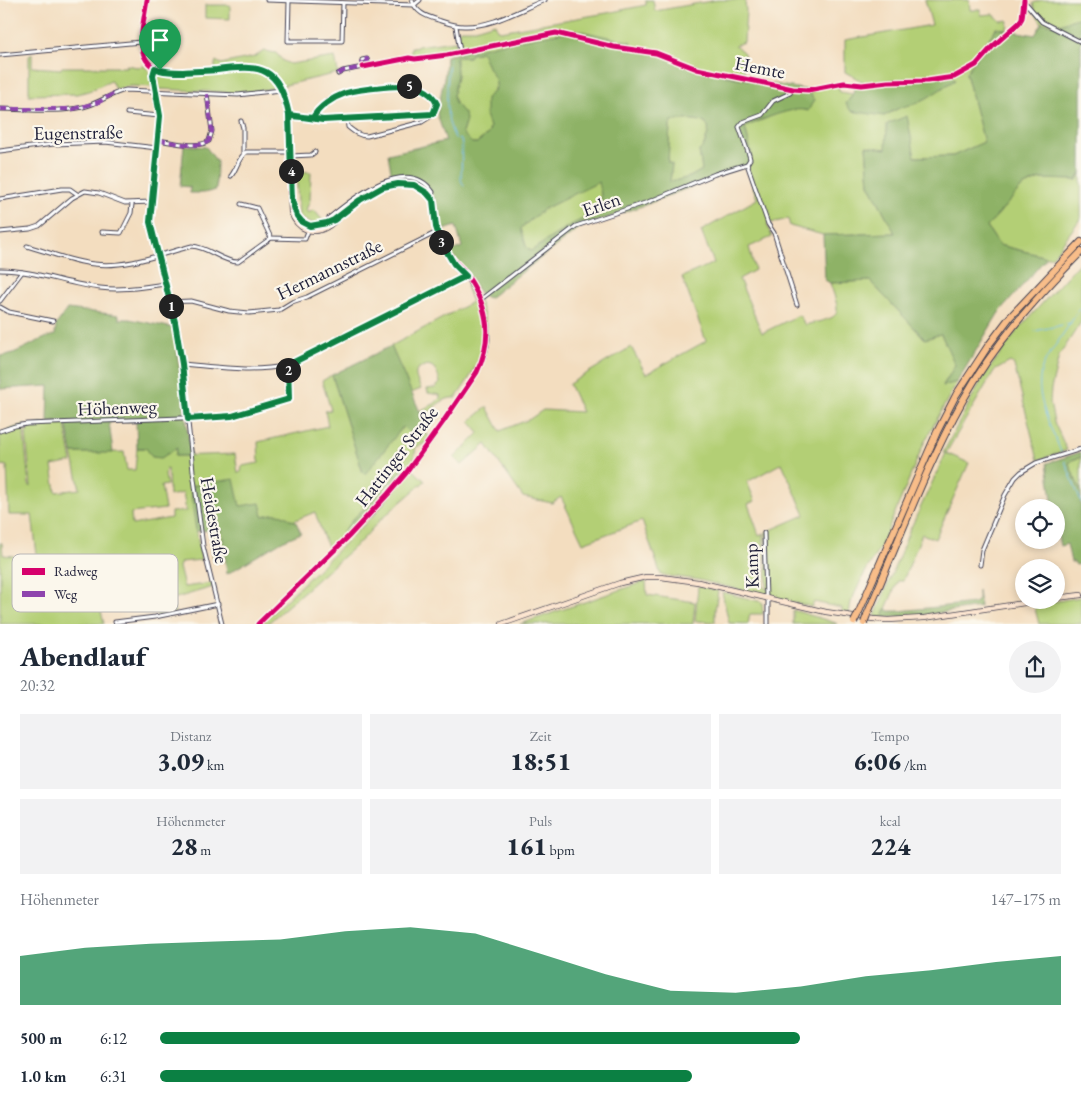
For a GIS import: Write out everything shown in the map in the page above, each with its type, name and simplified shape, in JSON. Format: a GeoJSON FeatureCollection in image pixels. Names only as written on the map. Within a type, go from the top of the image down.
{"type":"FeatureCollection","features":[{"type":"Feature","properties":{"kind":"highway"},"geometry":{"type":"LineString","coordinates":[[854,623],[937,432],[956,395],[975,364],[1008,320],[1081,242]]}},
{"type":"Feature","properties":{"kind":"highway"},"geometry":{"type":"LineString","coordinates":[[863,624],[870,617],[949,427],[964,399],[982,369],[1014,325],[1081,252]]}},
{"type":"Feature","properties":{"kind":"main road"},"geometry":{"type":"LineString","coordinates":[[147,0],[141,42],[145,58],[155,68],[172,72],[211,71],[247,67],[259,69],[272,76],[281,88],[289,115],[291,212],[295,221],[308,231],[320,230],[331,225],[334,220]]}},
{"type":"Feature","properties":{"kind":"main road"},"geometry":{"type":"LineString","coordinates":[[292,204],[299,219],[310,226],[334,220],[360,200],[392,184],[414,185],[431,197]]}},
{"type":"Feature","properties":{"kind":"main road","name":"Hattinger Straße"},"geometry":{"type":"LineString","coordinates":[[258,624],[370,515],[406,473],[477,372],[483,358],[488,331],[487,321],[480,300],[466,276],[462,274],[445,249],[438,232],[431,197]]}},
{"type":"Feature","properties":{"kind":"main road"},"geometry":{"type":"LineString","coordinates":[[502,624],[620,583],[646,577],[662,577],[698,582],[842,616],[888,620],[924,618],[1015,604]]}},
{"type":"Feature","properties":{"kind":"main road"},"geometry":{"type":"LineString","coordinates":[[1065,597],[1081,595]]}},
{"type":"Feature","properties":{"kind":"street"},"geometry":{"type":"LineString","coordinates":[[267,0],[414,5],[420,0]]}},
{"type":"Feature","properties":{"kind":"street"},"geometry":{"type":"LineString","coordinates":[[412,0],[423,15],[456,26],[482,25],[545,0]]}},
{"type":"Feature","properties":{"kind":"street"},"geometry":{"type":"LineString","coordinates":[[289,1],[288,41],[342,41],[343,3]]}},
{"type":"Feature","properties":{"kind":"street"},"geometry":{"type":"LineString","coordinates":[[1025,1],[1042,22],[1069,34],[1081,42]]}},
{"type":"Feature","properties":{"kind":"street","name":"Hemte"},"geometry":{"type":"LineString","coordinates":[[369,65],[410,58],[447,55],[551,33],[614,47],[656,53],[697,69],[793,89],[808,90],[844,83],[862,85],[927,81],[954,77],[976,65],[993,46],[1019,23],[1022,18],[1025,1]]}},
{"type":"Feature","properties":{"kind":"street"},"geometry":{"type":"LineString","coordinates":[[456,26],[460,52]]}},
{"type":"Feature","properties":{"kind":"street"},"geometry":{"type":"LineString","coordinates":[[0,55],[141,42]]}},
{"type":"Feature","properties":{"kind":"street"},"geometry":{"type":"LineString","coordinates":[[338,74],[344,71],[363,67],[369,65],[367,59],[362,60],[363,67]]}},
{"type":"Feature","properties":{"kind":"street","name":"Heidestraße"},"geometry":{"type":"LineString","coordinates":[[155,68],[153,77],[160,116],[150,227],[170,302],[182,364],[203,546],[222,624]]}},
{"type":"Feature","properties":{"kind":"street"},"geometry":{"type":"LineString","coordinates":[[313,118],[315,113],[330,100],[346,93],[403,86],[420,88],[432,96],[437,104],[433,114],[418,124],[368,136],[362,136],[353,132],[348,127],[347,118]]}},
{"type":"Feature","properties":{"kind":"street"},"geometry":{"type":"LineString","coordinates":[[0,109],[73,109],[90,106],[116,92],[126,90],[238,95],[281,88]]}},
{"type":"Feature","properties":{"kind":"street"},"geometry":{"type":"LineString","coordinates":[[793,89],[790,93],[772,101],[762,116],[740,125],[740,129],[750,159],[747,164],[768,224],[774,233],[797,305]]}},
{"type":"Feature","properties":{"kind":"street"},"geometry":{"type":"LineString","coordinates":[[158,140],[197,145],[209,141],[212,131],[207,94]]}},
{"type":"Feature","properties":{"kind":"street"},"geometry":{"type":"LineString","coordinates":[[127,113],[160,116]]}},
{"type":"Feature","properties":{"kind":"street"},"geometry":{"type":"LineString","coordinates":[[289,115],[313,118],[347,118],[433,114]]}},
{"type":"Feature","properties":{"kind":"street"},"geometry":{"type":"LineString","coordinates":[[230,176],[243,153],[243,128],[240,122]]}},
{"type":"Feature","properties":{"kind":"street","name":"Eugenstraße"},"geometry":{"type":"LineString","coordinates":[[0,151],[54,144],[105,142],[157,148]]}},
{"type":"Feature","properties":{"kind":"street"},"geometry":{"type":"LineString","coordinates":[[243,153],[248,151],[311,155],[315,152]]}},
{"type":"Feature","properties":{"kind":"street","name":"Erlen"},"geometry":{"type":"LineString","coordinates":[[480,300],[576,226],[648,202],[715,174],[747,164]]}},
{"type":"Feature","properties":{"kind":"street","name":"Hattinger Straße"},"geometry":{"type":"LineString","coordinates":[[327,223],[329,218],[368,189],[400,177],[412,178],[424,183],[433,192],[431,197]]}},
{"type":"Feature","properties":{"kind":"street"},"geometry":{"type":"LineString","coordinates":[[0,199],[62,189],[70,189],[77,194]]}},
{"type":"Feature","properties":{"kind":"street"},"geometry":{"type":"LineString","coordinates":[[0,232],[30,229],[38,226],[77,194],[85,191],[94,192],[125,203],[152,202]]}},
{"type":"Feature","properties":{"kind":"street"},"geometry":{"type":"LineString","coordinates":[[102,232],[117,233],[123,230],[131,213],[132,204]]}},
{"type":"Feature","properties":{"kind":"street"},"geometry":{"type":"LineString","coordinates":[[241,204],[258,208],[270,238]]}},
{"type":"Feature","properties":{"kind":"street"},"geometry":{"type":"LineString","coordinates":[[27,246],[95,264],[125,262],[196,246],[228,260],[238,262],[270,238],[300,240],[308,237],[310,226]]}},
{"type":"Feature","properties":{"kind":"street","name":"Hermannstraße"},"geometry":{"type":"LineString","coordinates":[[170,302],[191,301],[234,312],[249,313],[278,310],[438,232]]}},
{"type":"Feature","properties":{"kind":"street"},"geometry":{"type":"LineString","coordinates":[[0,270],[22,272],[103,288],[134,289],[165,284]]}},
{"type":"Feature","properties":{"kind":"street"},"geometry":{"type":"LineString","coordinates":[[0,301],[22,272]]}},
{"type":"Feature","properties":{"kind":"street"},"geometry":{"type":"LineString","coordinates":[[182,364],[246,370],[288,365],[466,276]]}},
{"type":"Feature","properties":{"kind":"street"},"geometry":{"type":"LineString","coordinates":[[0,307],[9,312],[53,321]]}},
{"type":"Feature","properties":{"kind":"street","name":"Höhenweg"},"geometry":{"type":"LineString","coordinates":[[0,431],[27,424],[232,416],[289,399],[288,365]]}},
{"type":"Feature","properties":{"kind":"street"},"geometry":{"type":"LineString","coordinates":[[980,565],[982,550],[1005,495],[1015,478],[1036,463],[1081,449]]}},
{"type":"Feature","properties":{"kind":"street","name":"Kamp"},"geometry":{"type":"LineString","coordinates":[[764,533],[768,624]]}},
{"type":"Feature","properties":{"kind":"street"},"geometry":{"type":"LineString","coordinates":[[115,622],[155,617],[218,604]]}},
{"type":"Feature","properties":{"kind":"green space"},"geometry":{"type":"Polygon","coordinates":[[[646,0],[653,0],[655,11],[717,0],[748,0],[745,1],[744,42],[735,45],[744,53],[744,79],[633,51],[631,42],[462,53],[458,32],[460,29],[475,29],[495,23],[497,30],[500,31],[646,5],[646,0]]]}},
{"type":"Feature","properties":{"kind":"green space"},"geometry":{"type":"Polygon","coordinates":[[[925,0],[969,0],[970,10],[981,10],[981,15],[993,14],[1001,21],[1008,20],[1007,29],[996,28],[966,73],[984,142],[953,156],[914,157],[907,117],[886,150],[866,146],[869,184],[895,233],[823,235],[790,226],[788,219],[767,224],[772,237],[749,247],[755,270],[739,279],[762,333],[799,315],[805,325],[832,318],[837,310],[830,283],[870,281],[925,339],[941,334],[956,365],[943,385],[957,382],[924,443],[882,544],[863,576],[851,602],[849,613],[842,612],[842,608],[814,602],[812,607],[699,580],[661,575],[642,521],[583,543],[561,497],[552,503],[523,497],[486,444],[462,465],[454,458],[479,433],[470,421],[487,407],[500,431],[530,419],[543,410],[582,412],[569,384],[631,347],[646,374],[706,341],[682,277],[714,263],[701,231],[757,199],[746,165],[752,156],[745,127],[767,118],[808,90],[837,84],[840,92],[853,94],[846,104],[884,116],[899,108],[914,104],[867,84],[845,72],[845,40],[932,25],[925,0]],[[782,463],[747,482],[755,501],[748,504],[759,535],[764,533],[763,586],[767,590],[766,532],[805,515],[782,463]]]}},
{"type":"Feature","properties":{"kind":"green space"},"geometry":{"type":"Polygon","coordinates":[[[1042,0],[1081,0],[1081,17],[1056,25],[1042,23],[1035,13],[1033,3],[1042,0]]]}},
{"type":"Feature","properties":{"kind":"green space"},"geometry":{"type":"Polygon","coordinates":[[[205,5],[230,5],[230,19],[205,18],[205,5]]]}},
{"type":"Feature","properties":{"kind":"green space"},"geometry":{"type":"Polygon","coordinates":[[[1081,17],[1081,173],[1077,180],[1040,179],[1022,187],[987,227],[999,245],[1047,257],[998,314],[957,382],[943,386],[955,365],[941,334],[925,339],[870,281],[830,283],[825,280],[823,235],[895,233],[869,184],[866,146],[886,149],[887,124],[907,116],[915,157],[953,156],[984,142],[966,73],[996,28],[1035,35],[1042,23],[1056,25],[1081,17]]]}},
{"type":"Feature","properties":{"kind":"green space"},"geometry":{"type":"Polygon","coordinates":[[[576,30],[631,42],[633,51],[647,49],[726,76],[808,90],[814,100],[808,111],[794,110],[785,112],[745,127],[752,156],[749,164],[645,205],[579,228],[489,298],[482,296],[461,264],[449,252],[462,247],[456,226],[441,231],[436,204],[428,189],[418,184],[393,182],[388,154],[446,141],[437,114],[445,73],[446,56],[503,43],[576,30]],[[482,52],[471,54],[469,57],[456,57],[457,75],[453,96],[455,103],[465,115],[466,120],[462,133],[472,143],[477,143],[489,133],[490,127],[486,116],[486,98],[496,87],[495,80],[482,52]],[[698,120],[672,121],[670,125],[668,163],[672,164],[670,182],[690,177],[702,170],[699,151],[705,143],[708,133],[706,124],[698,120]],[[599,182],[544,209],[521,228],[526,246],[531,251],[567,227],[603,209],[599,182]]]}},
{"type":"Feature","properties":{"kind":"green space"},"geometry":{"type":"Polygon","coordinates":[[[455,41],[457,48],[455,51],[415,58],[411,57],[411,47],[416,48],[417,46],[455,41]]]}},
{"type":"Feature","properties":{"kind":"green space"},"geometry":{"type":"Polygon","coordinates":[[[264,51],[276,53],[283,61],[290,64],[335,57],[338,73],[268,89],[241,93],[159,89],[157,74],[215,74],[216,61],[221,64],[254,57],[264,51]]]}},
{"type":"Feature","properties":{"kind":"green space"},"geometry":{"type":"Polygon","coordinates":[[[482,52],[489,68],[496,77],[496,84],[492,93],[489,133],[477,143],[472,143],[462,133],[466,120],[455,103],[453,96],[457,75],[456,57],[469,57],[471,54],[482,52]]]}},
{"type":"Feature","properties":{"kind":"green space"},"geometry":{"type":"Polygon","coordinates":[[[32,54],[32,67],[61,69],[62,67],[144,66],[149,71],[153,87],[131,86],[115,89],[111,81],[77,94],[29,95],[29,56],[32,54]]]}},
{"type":"Feature","properties":{"kind":"green space"},"geometry":{"type":"Polygon","coordinates":[[[950,74],[955,80],[927,98],[899,108],[884,116],[851,111],[846,104],[853,94],[855,84],[950,74]]]}},
{"type":"Feature","properties":{"kind":"green space"},"geometry":{"type":"Polygon","coordinates":[[[672,121],[700,121],[707,125],[709,129],[704,146],[699,151],[702,170],[690,177],[670,182],[672,165],[668,163],[670,125],[672,121]]]}},
{"type":"Feature","properties":{"kind":"green space"},"geometry":{"type":"Polygon","coordinates":[[[184,145],[206,147],[217,162],[216,190],[204,193],[190,193],[190,187],[180,186],[184,145]]]}},
{"type":"Feature","properties":{"kind":"green space"},"geometry":{"type":"Polygon","coordinates":[[[296,171],[311,172],[310,200],[306,210],[308,213],[314,210],[324,222],[310,223],[299,216],[296,171]]]}},
{"type":"Feature","properties":{"kind":"green space"},"geometry":{"type":"Polygon","coordinates":[[[1081,173],[1081,218],[1053,256],[1047,257],[999,245],[987,227],[1022,187],[1040,179],[1077,180],[1081,173]]]}},
{"type":"Feature","properties":{"kind":"green space"},"geometry":{"type":"Polygon","coordinates":[[[599,181],[603,209],[567,227],[531,251],[526,246],[520,228],[544,209],[599,181]]]}},
{"type":"Feature","properties":{"kind":"green space"},"geometry":{"type":"Polygon","coordinates":[[[1081,261],[1081,322],[1059,356],[1051,389],[1050,403],[1054,422],[1067,450],[1038,460],[1014,365],[1010,362],[994,371],[946,453],[943,453],[982,379],[1016,332],[1081,261]]]}},
{"type":"Feature","properties":{"kind":"green space"},"geometry":{"type":"Polygon","coordinates":[[[467,285],[479,301],[484,318],[486,330],[481,354],[470,377],[456,398],[450,398],[434,407],[434,410],[432,409],[425,418],[425,429],[422,431],[419,411],[434,404],[440,398],[440,395],[428,393],[427,389],[435,388],[440,383],[438,375],[435,369],[430,366],[418,368],[416,376],[421,389],[411,393],[391,346],[472,302],[467,285]]]}},
{"type":"Feature","properties":{"kind":"green space"},"geometry":{"type":"Polygon","coordinates":[[[67,309],[119,315],[119,319],[129,319],[174,328],[191,456],[175,456],[177,448],[161,458],[152,457],[146,448],[137,448],[136,421],[109,422],[113,453],[72,453],[66,422],[48,422],[49,386],[0,389],[0,356],[7,355],[55,335],[56,325],[67,309]]]}},
{"type":"Feature","properties":{"kind":"green space"},"geometry":{"type":"Polygon","coordinates":[[[391,346],[420,412],[422,431],[414,438],[403,427],[365,474],[363,473],[332,375],[391,346]]]}},
{"type":"Feature","properties":{"kind":"green space"},"geometry":{"type":"Polygon","coordinates":[[[332,375],[363,473],[403,427],[422,431],[430,437],[424,444],[416,447],[414,460],[408,466],[406,465],[382,492],[380,490],[377,492],[379,495],[354,518],[342,533],[346,537],[331,551],[324,539],[315,512],[293,521],[279,514],[263,517],[190,486],[201,560],[181,562],[179,567],[184,587],[212,583],[213,587],[178,598],[178,554],[37,554],[32,515],[9,515],[7,466],[2,465],[0,468],[0,433],[25,424],[24,434],[29,485],[31,487],[26,434],[32,427],[37,425],[48,423],[65,424],[72,462],[52,466],[56,492],[80,489],[72,453],[124,452],[127,470],[135,470],[137,448],[177,448],[175,456],[235,454],[238,473],[241,472],[242,466],[259,463],[258,442],[328,426],[325,411],[331,410],[322,381],[332,375]],[[166,469],[167,485],[161,486],[165,509],[131,513],[132,525],[171,518],[171,512],[186,511],[183,493],[169,496],[168,470],[166,469]]]}},
{"type":"Feature","properties":{"kind":"green space"},"geometry":{"type":"Polygon","coordinates":[[[1081,452],[1081,457],[1072,460],[1069,464],[1081,492],[1081,564],[1076,565],[1074,562],[1071,562],[1067,544],[1065,545],[1065,499],[1052,499],[1047,463],[1081,452]]]}},
{"type":"Feature","properties":{"kind":"green space"},"geometry":{"type":"Polygon","coordinates":[[[946,453],[969,463],[935,539],[922,534],[903,581],[898,581],[882,618],[875,616],[908,534],[946,453]]]}},
{"type":"Feature","properties":{"kind":"green space"},"geometry":{"type":"Polygon","coordinates":[[[1081,457],[1081,492],[1069,464],[1072,460],[1081,457]]]}},
{"type":"Feature","properties":{"kind":"green space"},"geometry":{"type":"Polygon","coordinates":[[[406,464],[408,466],[373,509],[346,537],[342,533],[354,518],[406,464]]]}},
{"type":"Feature","properties":{"kind":"green space"},"geometry":{"type":"Polygon","coordinates":[[[412,469],[425,481],[267,624],[261,624],[371,518],[412,469]]]}},
{"type":"Feature","properties":{"kind":"green space"},"geometry":{"type":"Polygon","coordinates":[[[234,479],[240,506],[260,503],[263,516],[279,514],[293,521],[295,520],[301,533],[282,541],[227,574],[222,530],[196,531],[190,486],[234,479]]]}},
{"type":"Feature","properties":{"kind":"green space"},"geometry":{"type":"Polygon","coordinates":[[[210,530],[222,530],[225,556],[213,558],[210,530]]]}},
{"type":"Feature","properties":{"kind":"green space"},"geometry":{"type":"Polygon","coordinates":[[[0,543],[2,543],[3,555],[12,556],[12,612],[101,612],[104,624],[0,624],[0,543]]]}},
{"type":"Feature","properties":{"kind":"green space"},"geometry":{"type":"Polygon","coordinates":[[[646,581],[647,595],[695,602],[693,624],[520,624],[646,581]]]}},
{"type":"Feature","properties":{"kind":"green space"},"geometry":{"type":"Polygon","coordinates":[[[698,586],[718,591],[715,622],[695,621],[698,586]]]}},
{"type":"Feature","properties":{"kind":"green space"},"geometry":{"type":"Polygon","coordinates":[[[978,590],[980,607],[924,615],[882,618],[887,608],[889,611],[899,611],[974,603],[978,600],[978,590]]]}},
{"type":"Feature","properties":{"kind":"green space"},"geometry":{"type":"Polygon","coordinates":[[[722,592],[762,602],[763,614],[750,614],[748,624],[729,623],[722,592]]]}},
{"type":"Feature","properties":{"kind":"green space"},"geometry":{"type":"Polygon","coordinates":[[[1081,597],[1081,624],[1039,624],[1035,609],[1065,609],[1065,600],[1081,597]]]}},
{"type":"Feature","properties":{"kind":"green space"},"geometry":{"type":"Polygon","coordinates":[[[793,610],[836,623],[837,624],[793,624],[793,610]]]}},
{"type":"Feature","properties":{"kind":"green space"},"geometry":{"type":"Polygon","coordinates":[[[156,612],[175,612],[175,613],[157,616],[156,612]]]}},
{"type":"Feature","properties":{"kind":"waterway"},"geometry":{"type":"LineString","coordinates":[[449,58],[447,88],[448,119],[455,138],[461,140],[461,180],[464,186]]}},
{"type":"Feature","properties":{"kind":"waterway"},"geometry":{"type":"LineString","coordinates":[[1047,358],[1081,307]]}},
{"type":"Feature","properties":{"kind":"waterway"},"geometry":{"type":"LineString","coordinates":[[1035,331],[1071,323]]}},
{"type":"Feature","properties":{"kind":"waterway"},"geometry":{"type":"LineString","coordinates":[[1046,359],[1041,370],[1040,394],[1047,418],[1061,452]]}},
{"type":"Feature","properties":{"kind":"waterway"},"geometry":{"type":"LineString","coordinates":[[1065,461],[1081,502]]}},
{"type":"Feature","properties":{"kind":"marked path"},"geometry":{"type":"LineString","coordinates":[[338,74],[343,71],[363,67],[362,60],[367,59],[369,65]]}},
{"type":"Feature","properties":{"kind":"marked path"},"geometry":{"type":"LineString","coordinates":[[0,109],[73,109],[99,102],[116,92]]}},
{"type":"Feature","properties":{"kind":"marked path"},"geometry":{"type":"LineString","coordinates":[[158,140],[192,145],[209,141],[212,131],[207,94]]}},
{"type":"Feature","properties":{"kind":"cycle path"},"geometry":{"type":"LineString","coordinates":[[147,0],[142,46],[144,56],[149,64],[158,69],[172,72],[250,67],[274,77],[284,95],[289,117],[291,191],[294,211],[303,223],[317,227],[330,222],[368,195],[390,185],[406,184],[417,186],[430,195],[435,209],[436,225],[442,244],[471,282],[483,307],[486,319],[486,345],[477,372],[406,473],[348,537],[258,624]]}},
{"type":"Feature","properties":{"kind":"cycle path"},"geometry":{"type":"LineString","coordinates":[[363,67],[409,58],[447,55],[556,33],[614,47],[656,53],[697,69],[793,89],[808,90],[844,83],[862,85],[927,81],[954,77],[976,65],[993,46],[1019,23],[1022,18],[1024,0]]}},
{"type":"Feature","properties":{"kind":"route"},"geometry":{"type":"LineString","coordinates":[[160,70],[155,68],[153,75],[160,116],[150,227],[175,322],[188,419],[232,416],[289,399],[288,365],[466,276],[454,264],[441,242],[436,227],[433,200],[417,186],[392,184],[383,187],[368,194],[334,220],[316,226],[310,226],[301,221],[292,204],[289,115],[313,118],[323,120],[433,114],[437,104],[427,92],[413,86],[357,90],[330,100],[315,113],[313,118],[291,116],[289,115],[278,83],[268,73],[254,67],[211,71],[172,72],[160,70]]}}]}
